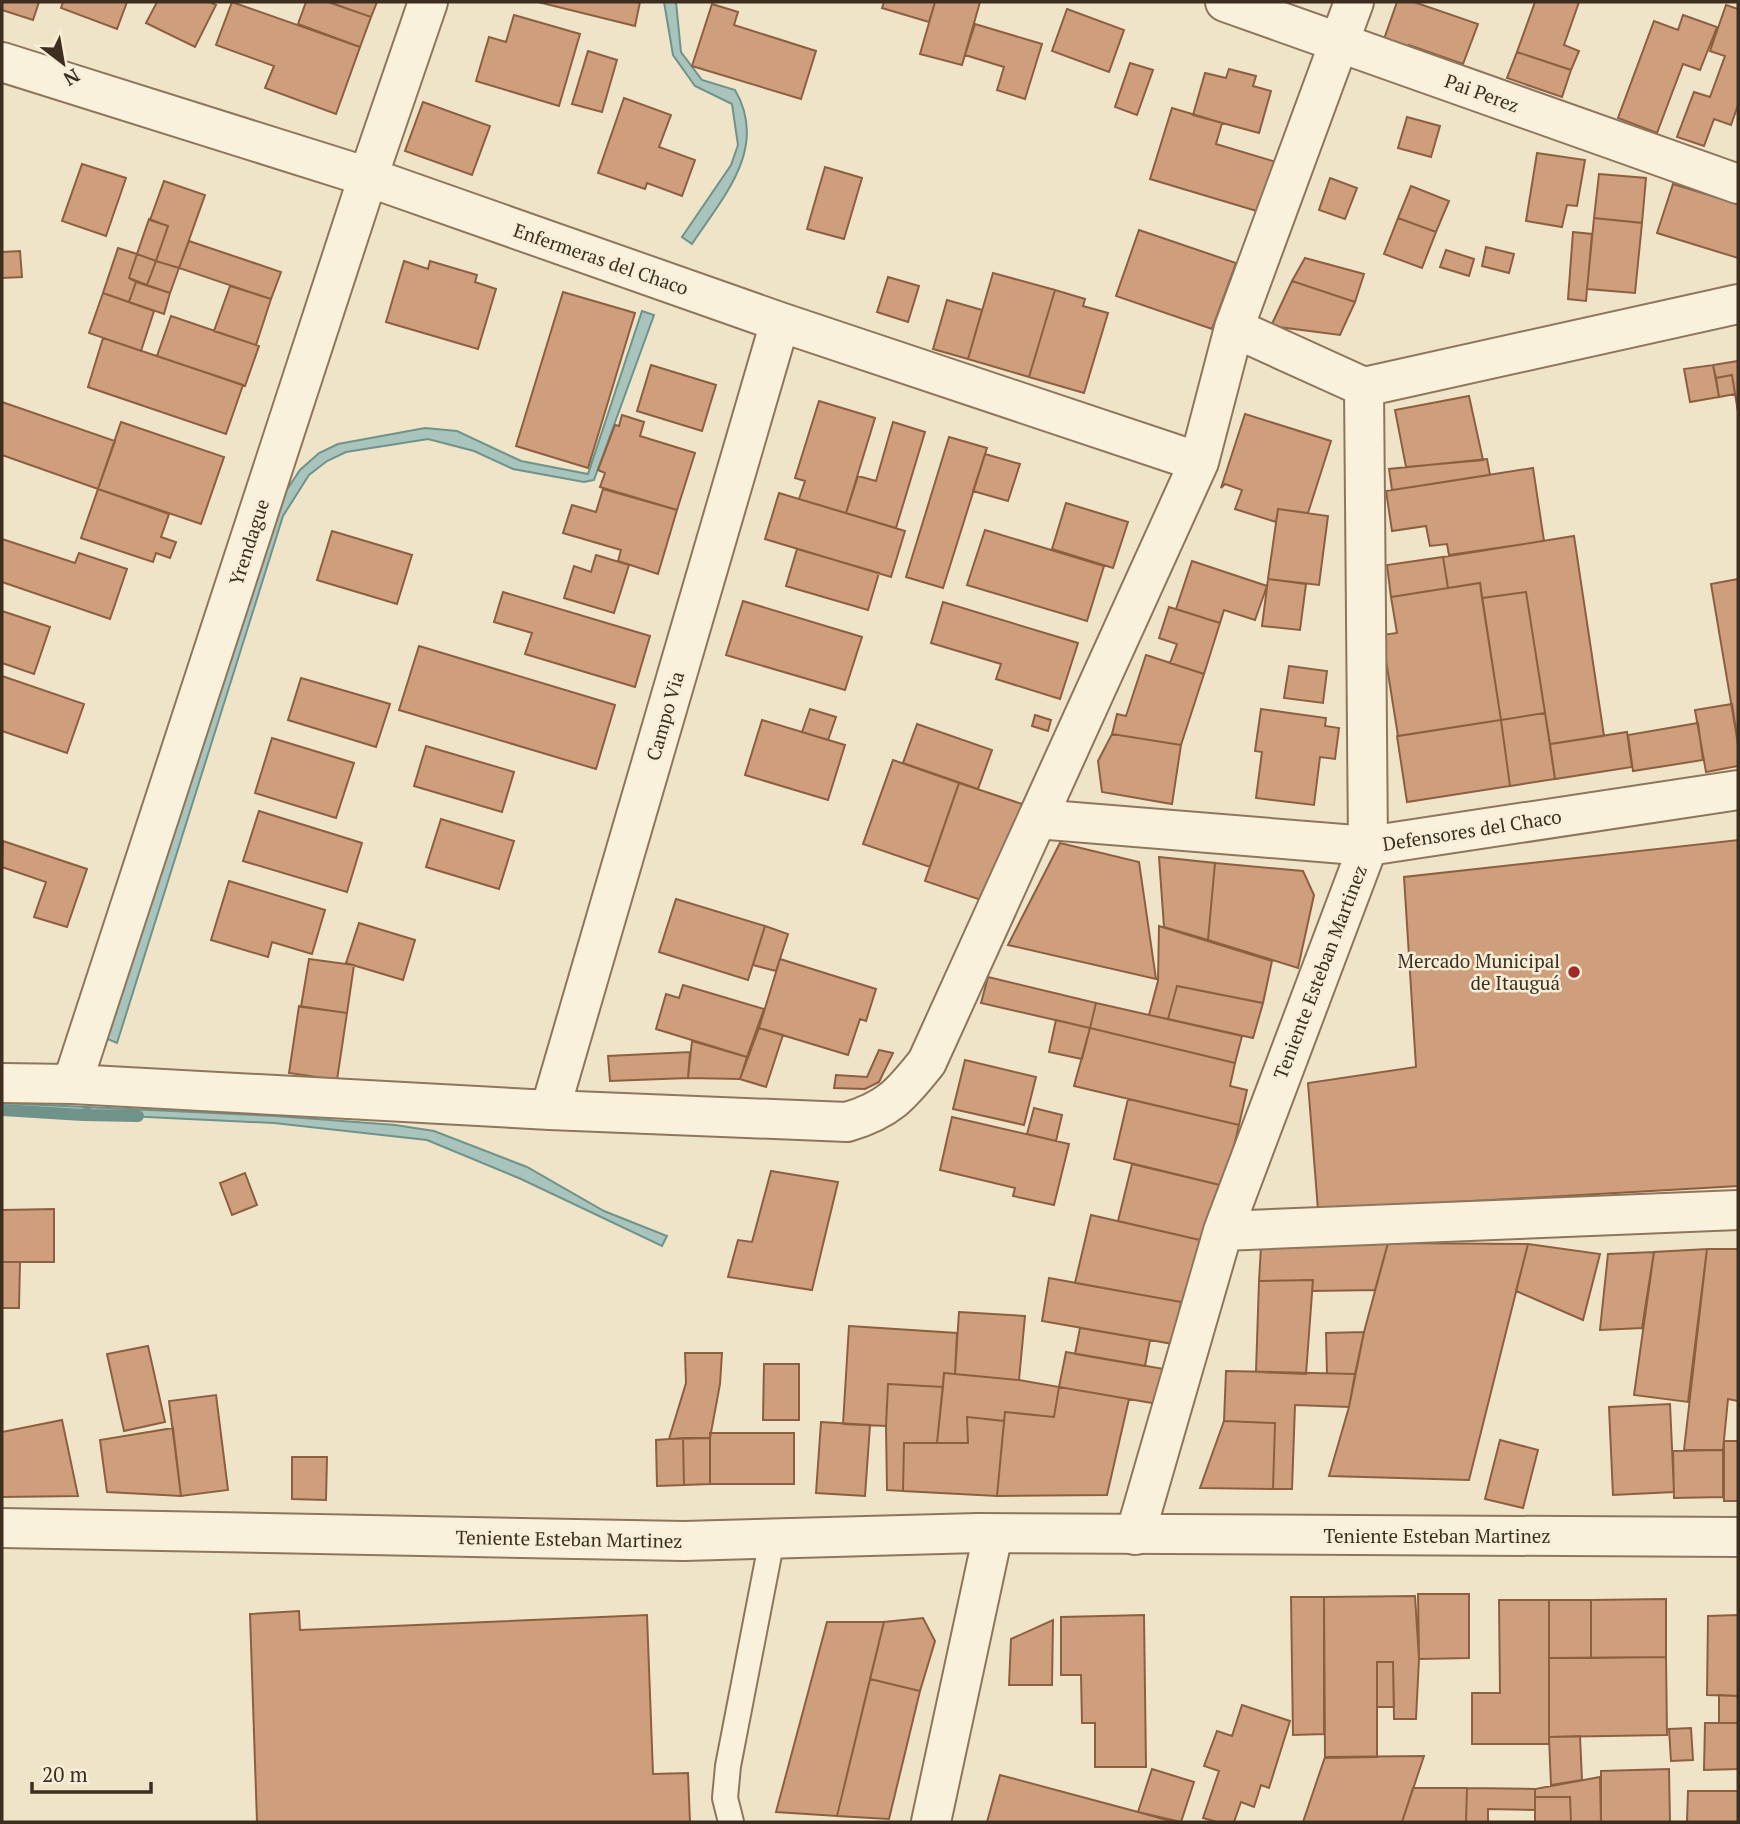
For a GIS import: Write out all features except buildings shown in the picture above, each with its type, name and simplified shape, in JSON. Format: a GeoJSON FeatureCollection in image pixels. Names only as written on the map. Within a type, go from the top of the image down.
{"type":"FeatureCollection","features":[{"type":"Feature","properties":{"kind":"street","name":"Yrendague"},"geometry":{"type":"LineString","coordinates":[[72,1084],[368,177],[428,2]]}},
{"type":"Feature","properties":{"kind":"street","name":"Pai Perez"},"geometry":{"type":"LineString","coordinates":[[1225,2],[1738,184]]}},
{"type":"Feature","properties":{"kind":"street"},"geometry":{"type":"LineString","coordinates":[[2,1083],[72,1084],[550,1110],[847,1122],[870,1115],[902,1093],[927,1062],[1199,462],[1234,328],[1354,2]]}},
{"type":"Feature","properties":{"kind":"street","name":"Enfermeras del Chaco"},"geometry":{"type":"LineString","coordinates":[[2,62],[368,177],[780,322],[1199,462]]}},
{"type":"Feature","properties":{"kind":"street"},"geometry":{"type":"LineString","coordinates":[[1234,328],[1364,387],[1738,304]]}},
{"type":"Feature","properties":{"kind":"street","name":"Campo Via"},"geometry":{"type":"LineString","coordinates":[[550,1110],[780,322]]}},
{"type":"Feature","properties":{"kind":"street","name":"Teniente Esteban Martinez"},"geometry":{"type":"LineString","coordinates":[[1135,1535],[1223,1231],[1368,846],[1364,387]]}},
{"type":"Feature","properties":{"kind":"street","name":"Defensores del Chaco"},"geometry":{"type":"LineString","coordinates":[[1037,820],[1368,846],[1738,790]]}},
{"type":"Feature","properties":{"kind":"street"},"geometry":{"type":"LineString","coordinates":[[1223,1231],[1738,1210]]}},
{"type":"Feature","properties":{"kind":"street","name":"Teniente Esteban Martinez"},"geometry":{"type":"LineString","coordinates":[[2,1528],[670,1541],[993,1534],[1738,1537]]}},
{"type":"Feature","properties":{"kind":"street"},"geometry":{"type":"LineString","coordinates":[[931,1822],[993,1534]]}},
{"type":"Feature","properties":{"kind":"lane"},"geometry":{"type":"LineString","coordinates":[[731,1822],[724,1798],[728,1766],[772,1539]]}},
{"type":"Feature","properties":{"kind":"water"},"geometry":{"type":"Polygon","coordinates":[[[664,2],[676,2],[681,52],[702,80],[735,90],[744,111],[747,132],[745,152],[738,171],[692,244],[682,237],[731,165],[738,145],[732,104],[695,86],[673,55],[664,2]]]}},
{"type":"Feature","properties":{"kind":"water"},"geometry":{"type":"Polygon","coordinates":[[[642,311],[654,315],[594,480],[584,482],[513,469],[474,451],[428,439],[346,452],[327,461],[309,475],[283,516],[117,1043],[105,1038],[278,503],[300,470],[319,453],[338,444],[425,428],[457,431],[521,461],[588,474],[642,311]]]}},
{"type":"Feature","properties":{"kind":"water"},"geometry":{"type":"Polygon","coordinates":[[[2,1103],[276,1116],[395,1125],[434,1131],[527,1167],[604,1211],[667,1236],[662,1246],[521,1179],[427,1140],[274,1123],[2,1110],[2,1103]]]}},
{"type":"Feature","properties":{"kind":"waterway"},"geometry":{"type":"LineString","coordinates":[[2,1110],[83,1115],[87,1113]]}},
{"type":"Feature","properties":{"kind":"waterway"},"geometry":{"type":"LineString","coordinates":[[83,1115],[138,1116]]}},
{"type":"Feature","properties":{"kind":"place","name":"Mercado Municipal de Itauguá"},"geometry":{"type":"Point","coordinates":[1574,972]}}]}
